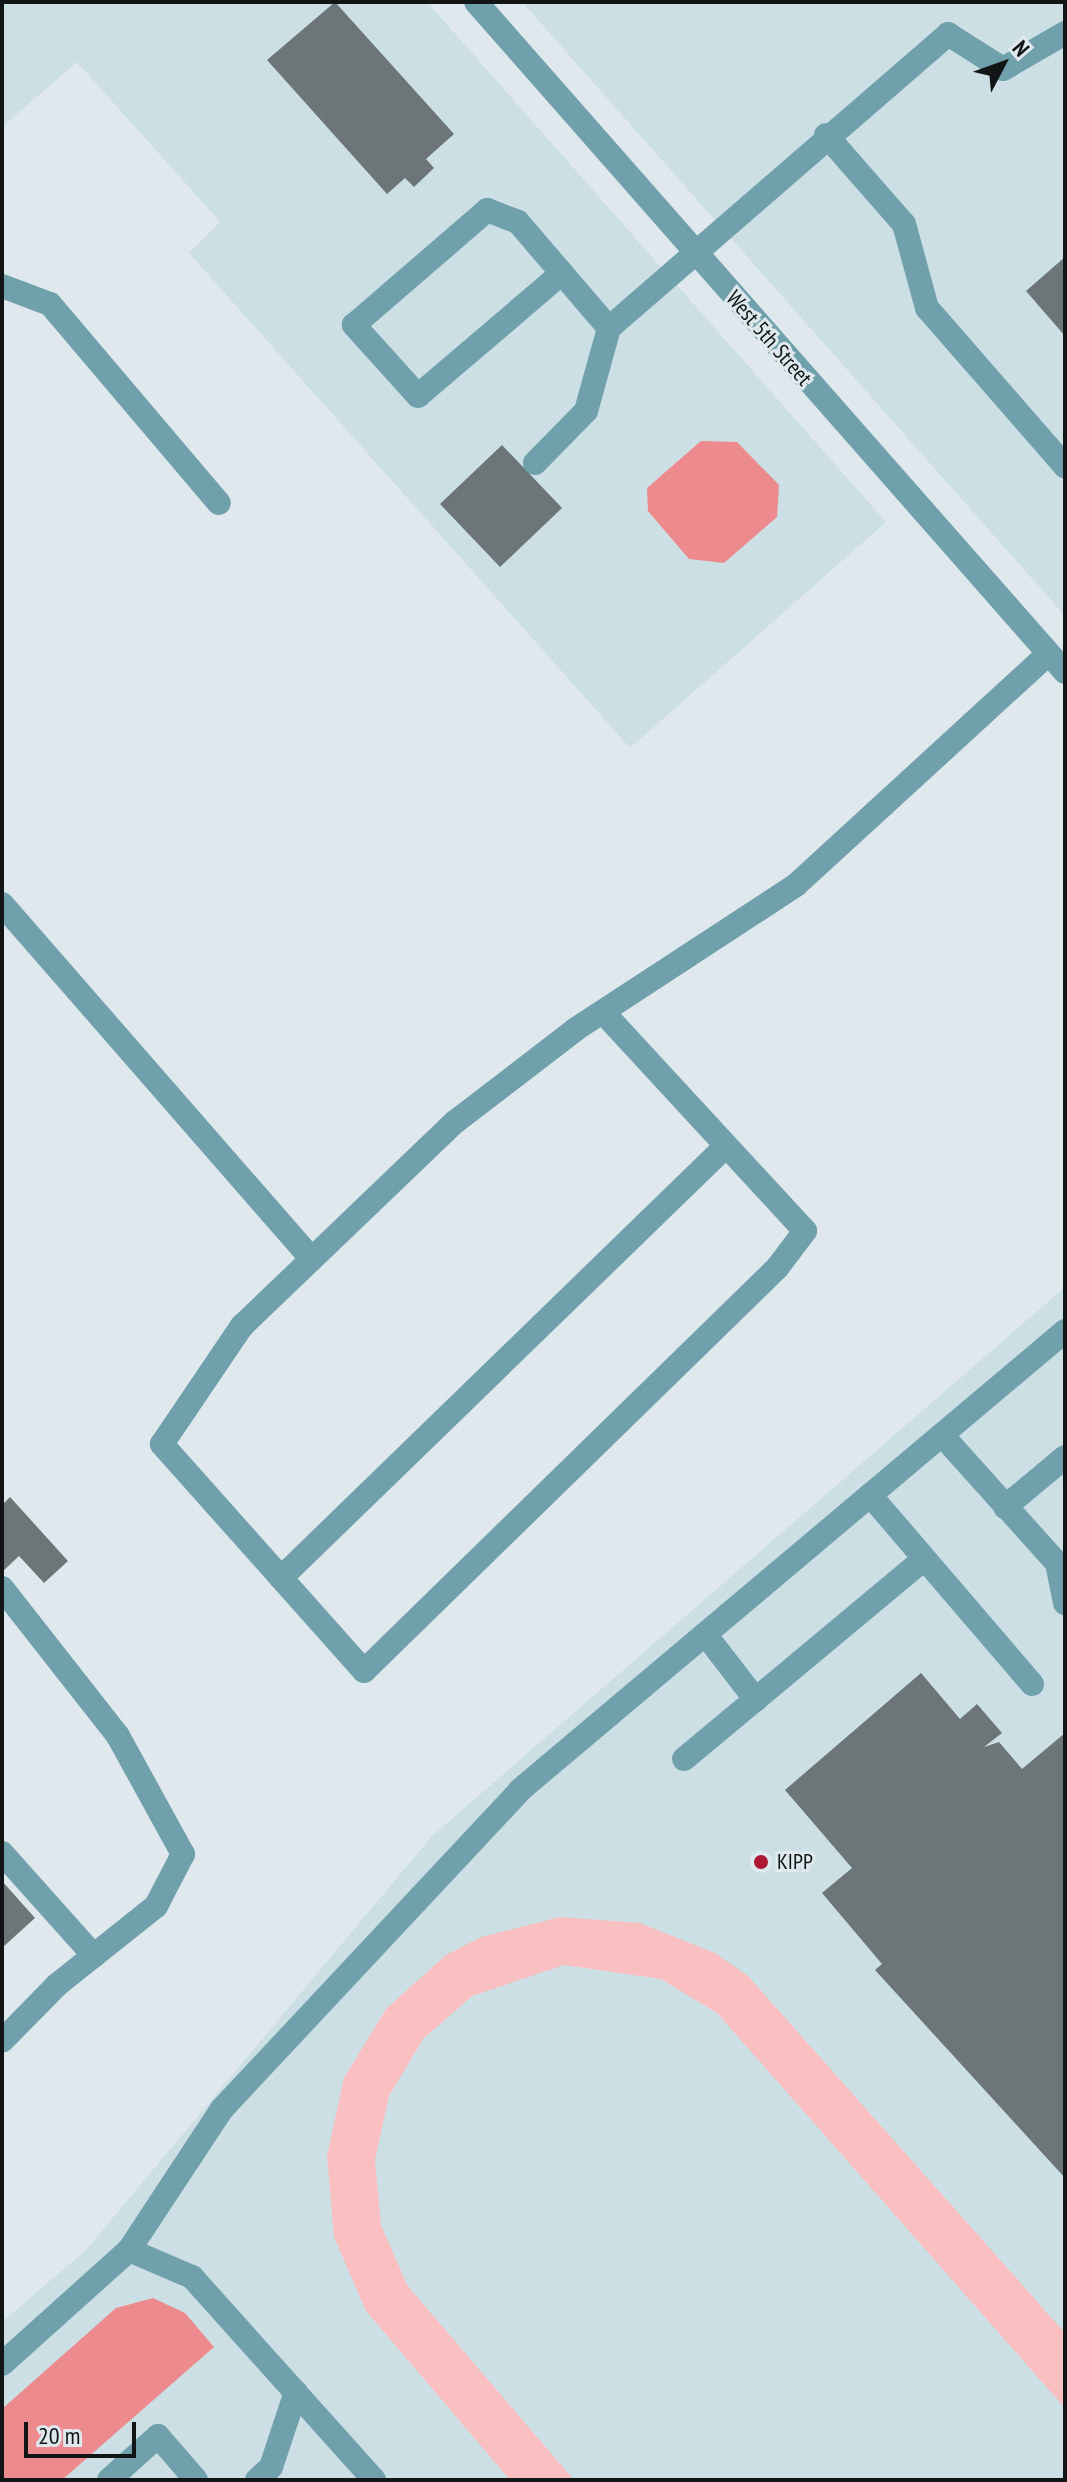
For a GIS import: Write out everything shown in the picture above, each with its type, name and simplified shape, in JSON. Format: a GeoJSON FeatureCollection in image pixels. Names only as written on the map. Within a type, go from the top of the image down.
{"type":"FeatureCollection","features":[{"type":"Feature","properties":{"kind":"street","name":"West 5th Street"},"geometry":{"type":"LineString","coordinates":[[476,2],[1065,672]]}},
{"type":"Feature","properties":{"kind":"street"},"geometry":{"type":"LineString","coordinates":[[535,463],[586,411],[609,328],[826,135],[948,34],[1003,69],[1065,33]]}},
{"type":"Feature","properties":{"kind":"street"},"geometry":{"type":"LineString","coordinates":[[826,135],[904,224],[927,308],[1065,466]]}},
{"type":"Feature","properties":{"kind":"street"},"geometry":{"type":"LineString","coordinates":[[562,273],[418,396],[354,325],[487,210],[518,222],[562,273],[609,328]]}},
{"type":"Feature","properties":{"kind":"street"},"geometry":{"type":"LineString","coordinates":[[2,286],[50,304],[219,503]]}},
{"type":"Feature","properties":{"kind":"street"},"geometry":{"type":"LineString","coordinates":[[603,1012],[805,1231],[777,1268],[364,1671],[162,1444],[242,1326],[455,1122],[603,1012],[796,885],[1048,654]]}},
{"type":"Feature","properties":{"kind":"street"},"geometry":{"type":"LineString","coordinates":[[2,904],[312,1259]]}},
{"type":"Feature","properties":{"kind":"street"},"geometry":{"type":"LineString","coordinates":[[281,1578],[726,1146]]}},
{"type":"Feature","properties":{"kind":"street"},"geometry":{"type":"LineString","coordinates":[[2,2364],[129,2250],[222,2109],[520,1790],[1065,1331]]}},
{"type":"Feature","properties":{"kind":"street"},"geometry":{"type":"LineString","coordinates":[[942,1435],[1061,1568],[1065,1603]]}},
{"type":"Feature","properties":{"kind":"street"},"geometry":{"type":"LineString","coordinates":[[1005,1507],[1065,1457]]}},
{"type":"Feature","properties":{"kind":"street"},"geometry":{"type":"LineString","coordinates":[[870,1495],[1032,1684]]}},
{"type":"Feature","properties":{"kind":"street"},"geometry":{"type":"LineString","coordinates":[[684,1759],[924,1559]]}},
{"type":"Feature","properties":{"kind":"street"},"geometry":{"type":"LineString","coordinates":[[2,1588],[118,1736],[183,1854],[156,1906],[94,1956],[2,2041]]}},
{"type":"Feature","properties":{"kind":"street"},"geometry":{"type":"LineString","coordinates":[[705,1634],[756,1700]]}},
{"type":"Feature","properties":{"kind":"street"},"geometry":{"type":"LineString","coordinates":[[2,1853],[94,1956]]}},
{"type":"Feature","properties":{"kind":"street"},"geometry":{"type":"LineString","coordinates":[[129,2250],[192,2277],[374,2480]]}},
{"type":"Feature","properties":{"kind":"street"},"geometry":{"type":"LineString","coordinates":[[257,2480],[271,2467],[296,2392]]}},
{"type":"Feature","properties":{"kind":"street"},"geometry":{"type":"LineString","coordinates":[[109,2480],[158,2436],[196,2480]]}},
{"type":"Feature","properties":{"kind":"shaded area"},"geometry":{"type":"Polygon","coordinates":[[[2,2],[427,2],[886,522],[630,748],[189,253],[220,222],[77,62],[2,127],[2,2]]]}},
{"type":"Feature","properties":{"kind":"shaded area"},"geometry":{"type":"Polygon","coordinates":[[[522,2],[1065,2],[1065,616],[522,2]]]}},
{"type":"Feature","properties":{"kind":"shaded area"},"geometry":{"type":"Polygon","coordinates":[[[701,441],[737,442],[779,485],[777,517],[724,563],[689,559],[648,511],[647,488],[701,441]]]}},
{"type":"Feature","properties":{"kind":"shaded area","name":"KIPP"},"geometry":{"type":"Polygon","coordinates":[[[1065,1287],[1065,2480],[2,2480],[2,2322],[86,2250],[432,1836],[1065,1287]]]}},
{"type":"Feature","properties":{"kind":"shaded area"},"geometry":{"type":"Polygon","coordinates":[[[560,1917],[640,1923],[715,1953],[748,1976],[1065,2333],[1065,2408],[717,2013],[661,1979],[564,1965],[472,1996],[423,2039],[389,2096],[375,2160],[381,2225],[407,2285],[574,2480],[510,2480],[366,2311],[334,2237],[327,2156],[344,2078],[386,2009],[446,1955],[481,1937],[560,1917]]]}},
{"type":"Feature","properties":{"kind":"shaded area"},"geometry":{"type":"Polygon","coordinates":[[[153,2298],[185,2313],[214,2347],[62,2480],[2,2480],[2,2409],[116,2308],[153,2298]]]}},
{"type":"Feature","properties":{"kind":"building"},"geometry":{"type":"Polygon","coordinates":[[[335,2],[454,134],[426,159],[434,168],[414,187],[405,178],[387,194],[267,60],[335,2]]]}},
{"type":"Feature","properties":{"kind":"building"},"geometry":{"type":"Polygon","coordinates":[[[1065,257],[1065,336],[1026,291],[1065,257]]]}},
{"type":"Feature","properties":{"kind":"building"},"geometry":{"type":"Polygon","coordinates":[[[502,445],[562,508],[500,567],[440,504],[502,445]]]}},
{"type":"Feature","properties":{"kind":"building"},"geometry":{"type":"Polygon","coordinates":[[[10,1497],[68,1561],[44,1583],[19,1556],[2,1572],[2,1505],[10,1497]]]}},
{"type":"Feature","properties":{"kind":"building"},"geometry":{"type":"Polygon","coordinates":[[[921,1673],[960,1719],[977,1704],[1002,1733],[984,1747],[999,1742],[1022,1769],[1065,1733],[1065,2178],[875,1970],[882,1964],[822,1893],[852,1868],[785,1790],[921,1673]]]}},
{"type":"Feature","properties":{"kind":"building"},"geometry":{"type":"Polygon","coordinates":[[[2,1881],[35,1918],[2,1948],[2,1881]]]}},
{"type":"Feature","properties":{"kind":"place","name":"KIPP"},"geometry":{"type":"Point","coordinates":[761,1862]}}]}
